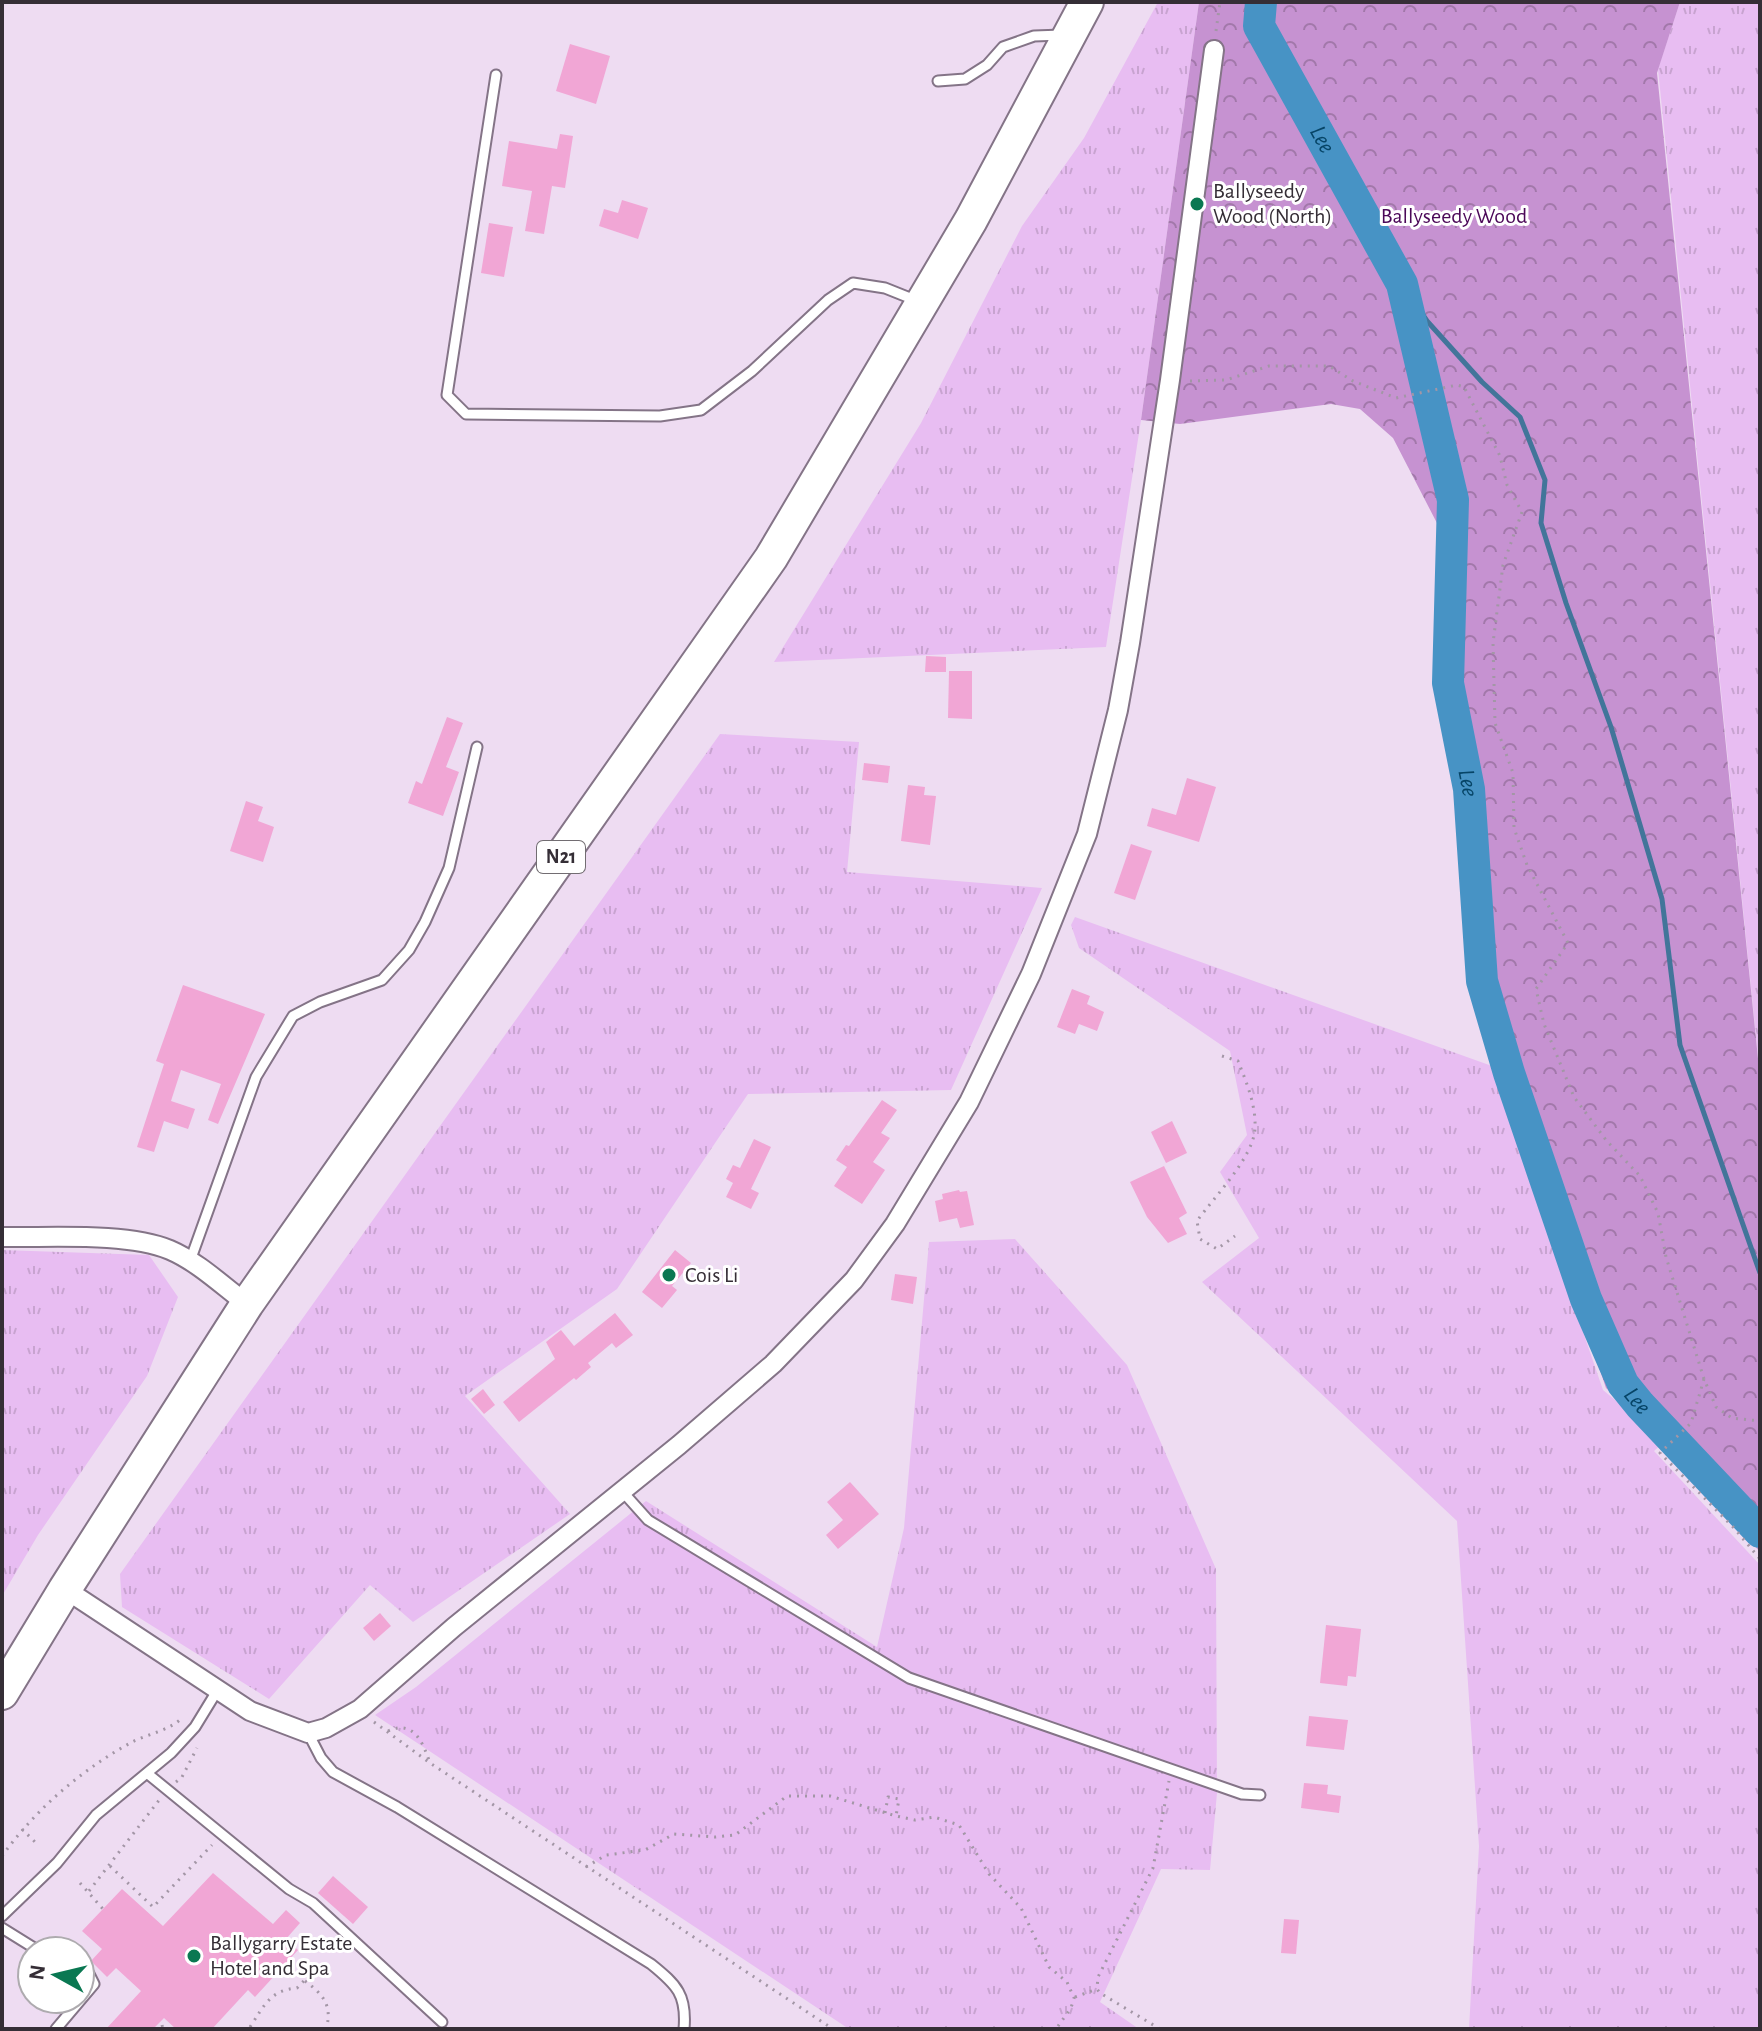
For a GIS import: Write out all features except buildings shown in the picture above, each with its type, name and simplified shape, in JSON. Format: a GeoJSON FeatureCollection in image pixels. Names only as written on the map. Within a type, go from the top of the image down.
{"type":"FeatureCollection","features":[{"type":"Feature","properties":{"kind":"highway","name":"N21"},"geometry":{"type":"LineString","coordinates":[[2,1693],[247,1304],[771,558],[971,220],[1087,2]]}},
{"type":"Feature","properties":{"kind":"street"},"geometry":{"type":"LineString","coordinates":[[65,1589],[250,1711],[308,1733],[326,1728],[360,1709],[454,1627],[773,1364],[862,1270],[895,1224],[969,1102],[1031,974],[1087,834],[1118,710],[1170,380],[1214,50]]}},
{"type":"Feature","properties":{"kind":"street"},"geometry":{"type":"LineString","coordinates":[[2,1237],[142,1242],[170,1250],[190,1261],[247,1304]]}},
{"type":"Feature","properties":{"kind":"lane"},"geometry":{"type":"LineString","coordinates":[[938,81],[965,79],[987,65],[1003,47],[1034,36],[1070,35]]}},
{"type":"Feature","properties":{"kind":"lane"},"geometry":{"type":"LineString","coordinates":[[496,75],[447,395],[466,414],[660,416],[701,410],[752,371],[828,300],[853,283],[885,288],[922,303]]}},
{"type":"Feature","properties":{"kind":"lane"},"geometry":{"type":"LineString","coordinates":[[190,1261],[256,1077],[293,1016],[320,1002],[382,980],[409,950],[425,922],[449,868],[477,747]]}},
{"type":"Feature","properties":{"kind":"lane"},"geometry":{"type":"LineString","coordinates":[[622,1491],[648,1520],[909,1678],[1242,1794],[1260,1795]]}},
{"type":"Feature","properties":{"kind":"lane"},"geometry":{"type":"LineString","coordinates":[[2,1916],[57,1863],[96,1815],[148,1774],[195,1727],[217,1691]]}},
{"type":"Feature","properties":{"kind":"lane"},"geometry":{"type":"LineString","coordinates":[[308,1733],[321,1758],[333,1772],[397,1807],[651,1964],[675,1985],[683,1998],[686,2008],[684,2029]]}},
{"type":"Feature","properties":{"kind":"lane"},"geometry":{"type":"LineString","coordinates":[[148,1774],[289,1889],[313,1903],[442,2022]]}},
{"type":"Feature","properties":{"kind":"path"},"geometry":{"type":"LineString","coordinates":[[1214,50],[1220,2]]}},
{"type":"Feature","properties":{"kind":"path"},"geometry":{"type":"LineString","coordinates":[[1204,381],[1226,380],[1269,366],[1329,366],[1353,381],[1396,398],[1457,385],[1464,387],[1500,456],[1507,485],[1522,512],[1503,565],[1493,643],[1495,723],[1513,773],[1514,828],[1527,865],[1568,943],[1536,989],[1544,1024],[1574,1097],[1606,1140],[1640,1176],[1658,1213],[1666,1257],[1704,1379],[1716,1407],[1732,1418],[1760,1421]]}},
{"type":"Feature","properties":{"kind":"path"},"geometry":{"type":"LineString","coordinates":[[1222,1056],[1238,1061],[1247,1083],[1256,1128],[1249,1152],[1197,1221],[1200,1239],[1217,1249],[1235,1236]]}},
{"type":"Feature","properties":{"kind":"path"},"geometry":{"type":"LineString","coordinates":[[1704,1379],[1691,1423],[1660,1453],[1760,1559]]}},
{"type":"Feature","properties":{"kind":"path"},"geometry":{"type":"LineString","coordinates":[[2,1856],[22,1829],[58,1794],[133,1742],[175,1725],[182,1718]]}},
{"type":"Feature","properties":{"kind":"path"},"geometry":{"type":"LineString","coordinates":[[430,1763],[419,1735],[406,1727],[387,1731],[430,1763],[833,2029]]}},
{"type":"Feature","properties":{"kind":"path"},"geometry":{"type":"LineString","coordinates":[[174,1784],[182,1777],[200,1743]]}},
{"type":"Feature","properties":{"kind":"path"},"geometry":{"type":"LineString","coordinates":[[1160,2029],[1097,1989],[1098,1977],[1153,1868],[1171,1770]]}},
{"type":"Feature","properties":{"kind":"path"},"geometry":{"type":"LineString","coordinates":[[586,1867],[606,1855],[645,1850],[674,1834],[735,1835],[787,1796],[830,1796],[896,1816],[915,1820],[934,1817],[959,1825],[989,1874],[1021,1908],[1049,1967],[1067,1982],[1074,1998],[1071,2008],[1056,2029]]}},
{"type":"Feature","properties":{"kind":"path"},"geometry":{"type":"LineString","coordinates":[[885,1813],[888,1797],[899,1799],[896,1816]]}},
{"type":"Feature","properties":{"kind":"path"},"geometry":{"type":"LineString","coordinates":[[89,1891],[161,1798]]}},
{"type":"Feature","properties":{"kind":"path"},"geometry":{"type":"LineString","coordinates":[[22,1829],[36,1843]]}},
{"type":"Feature","properties":{"kind":"path"},"geometry":{"type":"LineString","coordinates":[[110,1866],[153,1907],[216,1840]]}},
{"type":"Feature","properties":{"kind":"path"},"geometry":{"type":"LineString","coordinates":[[80,1883],[103,1909]]}},
{"type":"Feature","properties":{"kind":"path"},"geometry":{"type":"LineString","coordinates":[[242,2029],[251,2028],[275,1993],[297,1988],[317,1967]]}},
{"type":"Feature","properties":{"kind":"path"},"geometry":{"type":"LineString","coordinates":[[305,1981],[322,1994],[328,2005],[326,2029]]}},
{"type":"Feature","properties":{"kind":"path"},"geometry":{"type":"LineString","coordinates":[[1074,1998],[1097,1989]]}},
{"type":"Feature","properties":{"kind":"green space"},"geometry":{"type":"Polygon","coordinates":[[[1158,2],[1199,2],[1106,647],[774,662],[921,423],[1022,226],[1084,138],[1158,2]]]}},
{"type":"Feature","properties":{"kind":"green space","name":"Ballyseedy Wood"},"geometry":{"type":"Polygon","coordinates":[[[1199,2],[1680,2],[1657,73],[1760,1078],[1760,1552],[1649,1428],[1606,1388],[1478,1009],[1460,802],[1438,685],[1439,527],[1393,438],[1360,409],[1331,404],[1180,424],[1141,420],[1199,2]]]}},
{"type":"Feature","properties":{"kind":"green space"},"geometry":{"type":"Polygon","coordinates":[[[1680,2],[1760,2],[1760,1076],[1658,69],[1680,2]]]}},
{"type":"Feature","properties":{"kind":"green space"},"geometry":{"type":"Polygon","coordinates":[[[720,734],[859,742],[847,872],[1042,888],[951,1090],[748,1094],[617,1289],[465,1396],[570,1514],[413,1622],[370,1585],[269,1699],[122,1607],[120,1574],[720,734]]]}},
{"type":"Feature","properties":{"kind":"green space"},"geometry":{"type":"Polygon","coordinates":[[[1075,917],[1492,1066],[1603,1390],[1649,1428],[1661,1445],[1654,1451],[1760,1565],[1760,2029],[1469,2029],[1479,1846],[1457,1521],[1202,1282],[1259,1238],[1220,1172],[1247,1135],[1230,1051],[1079,948],[1071,925],[1075,917]]]}},
{"type":"Feature","properties":{"kind":"green space"},"geometry":{"type":"Polygon","coordinates":[[[1015,1239],[1127,1365],[1216,1569],[1217,1793],[1210,1870],[1161,1869],[1100,2002],[1139,2029],[849,2029],[375,1715],[416,1687],[646,1501],[877,1647],[904,1528],[929,1242],[1015,1239]]]}},
{"type":"Feature","properties":{"kind":"green space"},"geometry":{"type":"Polygon","coordinates":[[[2,1250],[149,1255],[178,1297],[147,1376],[38,1535],[2,1596],[2,1250]]]}},
{"type":"Feature","properties":{"kind":"waterway","name":"Lee"},"geometry":{"type":"LineString","coordinates":[[1261,2],[1259,26],[1402,284],[1453,500],[1448,683],[1469,789],[1482,981],[1509,1073],[1586,1299],[1623,1384],[1760,1532]]}},
{"type":"Feature","properties":{"kind":"waterway"},"geometry":{"type":"LineString","coordinates":[[1402,284],[1427,321],[1482,382],[1520,417],[1545,480],[1541,523],[1611,727],[1662,899],[1680,1045],[1760,1273]]}},
{"type":"Feature","properties":{"kind":"place","name":"Ballyseedy Wood (North)"},"geometry":{"type":"Point","coordinates":[1197,204]}},
{"type":"Feature","properties":{"kind":"place","name":"Cois Li"},"geometry":{"type":"Point","coordinates":[669,1275]}},
{"type":"Feature","properties":{"kind":"place","name":"Ballygarry Estate Hotel and Spa"},"geometry":{"type":"Point","coordinates":[194,1956]}}]}
